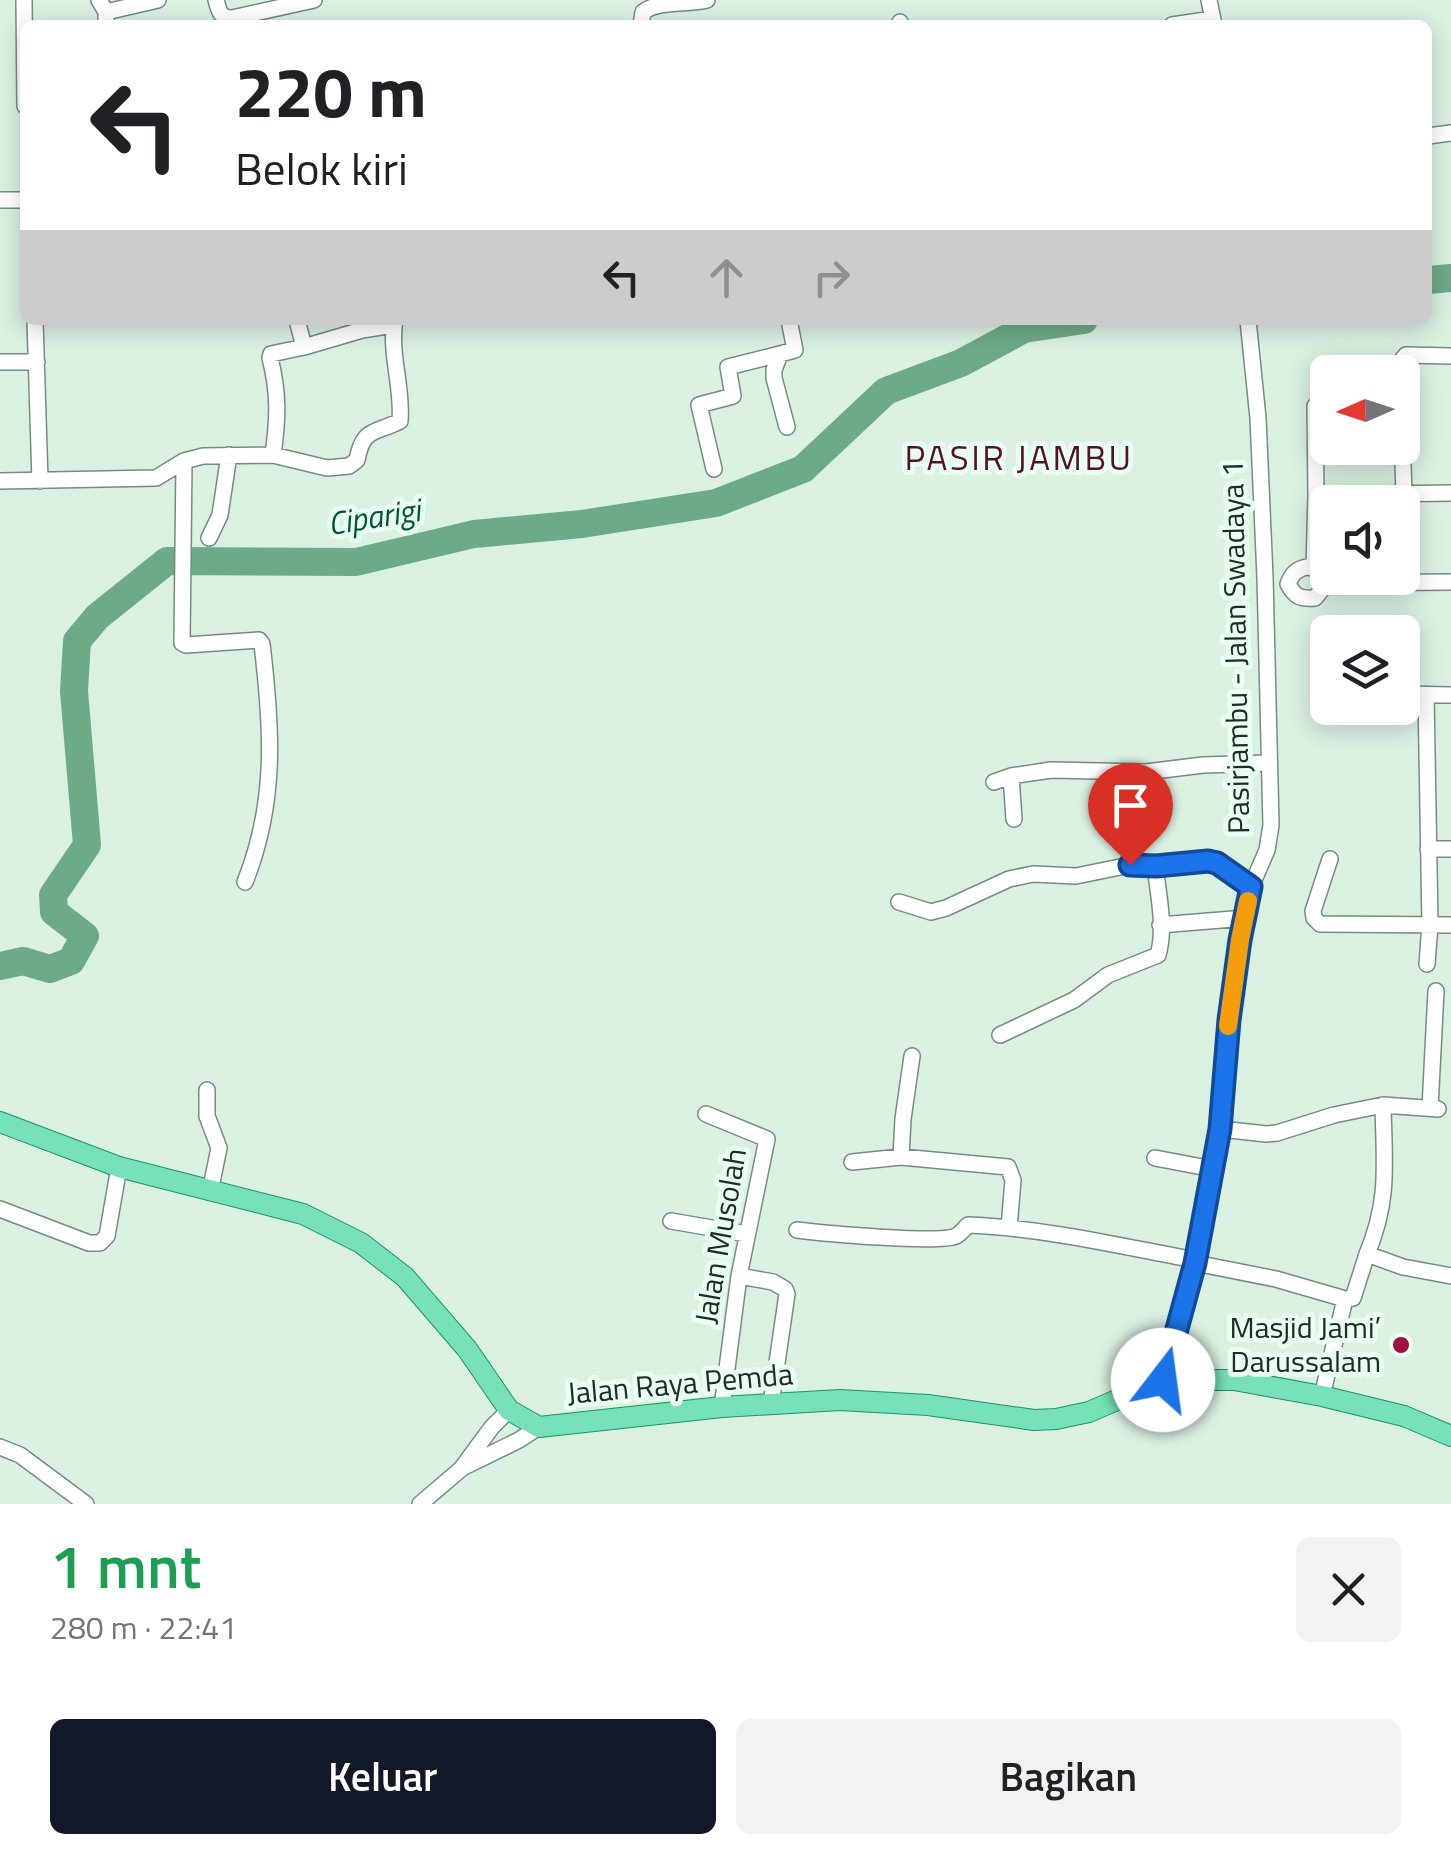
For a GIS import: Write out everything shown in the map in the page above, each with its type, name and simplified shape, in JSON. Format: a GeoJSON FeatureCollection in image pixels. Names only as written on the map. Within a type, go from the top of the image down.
{"type":"FeatureCollection","features":[{"type":"Feature","properties":{"kind":"main road","name":"Jalan Raya Pemda"},"geometry":{"type":"LineString","coordinates":[[0,1122],[119,1167],[303,1214],[361,1243],[405,1278],[467,1349],[509,1410],[540,1427],[722,1407],[840,1400],[1056,1419],[1089,1412],[1163,1380],[1234,1380],[1404,1416],[1451,1436]]}},
{"type":"Feature","properties":{"kind":"street"},"geometry":{"type":"LineString","coordinates":[[104,12],[158,0]]}},
{"type":"Feature","properties":{"kind":"street"},"geometry":{"type":"LineString","coordinates":[[216,0],[225,18],[314,0]]}},
{"type":"Feature","properties":{"kind":"street"},"geometry":{"type":"LineString","coordinates":[[641,20],[642,12],[651,6],[707,0]]}},
{"type":"Feature","properties":{"kind":"street"},"geometry":{"type":"LineString","coordinates":[[35,325],[40,481]]}},
{"type":"Feature","properties":{"kind":"street"},"geometry":{"type":"LineString","coordinates":[[299,325],[304,347]]}},
{"type":"Feature","properties":{"kind":"street"},"geometry":{"type":"LineString","coordinates":[[273,455],[278,419],[271,354],[304,347],[361,325]]}},
{"type":"Feature","properties":{"kind":"street"},"geometry":{"type":"LineString","coordinates":[[0,481],[156,478],[184,461],[203,456],[273,455],[327,468],[349,466],[357,460],[366,436],[400,421],[394,325]]}},
{"type":"Feature","properties":{"kind":"street"},"geometry":{"type":"LineString","coordinates":[[714,469],[700,405],[733,396],[728,367],[795,350],[790,325]]}},
{"type":"Feature","properties":{"kind":"street","name":"Pasirjambu - Jalan Swadaya 1"},"geometry":{"type":"LineString","coordinates":[[1163,1380],[1195,1262],[1220,1129],[1229,1020],[1244,918],[1251,887],[1267,850],[1271,825],[1258,418],[1249,325]]}},
{"type":"Feature","properties":{"kind":"street"},"geometry":{"type":"LineString","coordinates":[[780,354],[774,378],[787,427]]}},
{"type":"Feature","properties":{"kind":"street"},"geometry":{"type":"LineString","coordinates":[[1420,356],[1451,356]]}},
{"type":"Feature","properties":{"kind":"street"},"geometry":{"type":"LineString","coordinates":[[0,362],[37,362]]}},
{"type":"Feature","properties":{"kind":"street"},"geometry":{"type":"LineString","coordinates":[[209,538],[220,515],[228,456]]}},
{"type":"Feature","properties":{"kind":"street"},"geometry":{"type":"LineString","coordinates":[[184,461],[181,639],[184,645],[262,642],[269,708],[270,778],[262,829],[245,882]]}},
{"type":"Feature","properties":{"kind":"street"},"geometry":{"type":"LineString","coordinates":[[1420,493],[1451,493]]}},
{"type":"Feature","properties":{"kind":"street"},"geometry":{"type":"LineString","coordinates":[[1310,568],[1292,575],[1288,584],[1295,595],[1317,595]]}},
{"type":"Feature","properties":{"kind":"street"},"geometry":{"type":"LineString","coordinates":[[1420,582],[1451,582]]}},
{"type":"Feature","properties":{"kind":"street"},"geometry":{"type":"LineString","coordinates":[[1420,695],[1451,695]]}},
{"type":"Feature","properties":{"kind":"street"},"geometry":{"type":"LineString","coordinates":[[1426,695],[1430,925],[1427,964]]}},
{"type":"Feature","properties":{"kind":"street"},"geometry":{"type":"LineString","coordinates":[[994,782],[1052,770],[1146,772],[1203,764],[1268,763]]}},
{"type":"Feature","properties":{"kind":"street"},"geometry":{"type":"LineString","coordinates":[[1011,776],[1014,819]]}},
{"type":"Feature","properties":{"kind":"street"},"geometry":{"type":"LineString","coordinates":[[1428,850],[1451,850]]}},
{"type":"Feature","properties":{"kind":"street"},"geometry":{"type":"LineString","coordinates":[[1330,859],[1312,912],[1318,923],[1451,925]]}},
{"type":"Feature","properties":{"kind":"street"},"geometry":{"type":"LineString","coordinates":[[898,902],[931,912],[1009,879],[1048,873],[1076,876],[1130,865],[1208,861],[1251,887]]}},
{"type":"Feature","properties":{"kind":"street"},"geometry":{"type":"LineString","coordinates":[[1000,1035],[1074,1000],[1108,975],[1156,956],[1160,949],[1160,926],[1156,866]]}},
{"type":"Feature","properties":{"kind":"street"},"geometry":{"type":"LineString","coordinates":[[1160,926],[1244,918]]}},
{"type":"Feature","properties":{"kind":"street"},"geometry":{"type":"LineString","coordinates":[[1220,1129],[1277,1133],[1334,1114],[1383,1105],[1434,1108],[1436,990]]}},
{"type":"Feature","properties":{"kind":"street"},"geometry":{"type":"LineString","coordinates":[[901,1157],[912,1056]]}},
{"type":"Feature","properties":{"kind":"street"},"geometry":{"type":"LineString","coordinates":[[207,1090],[207,1116],[219,1148],[210,1192]]}},
{"type":"Feature","properties":{"kind":"street"},"geometry":{"type":"LineString","coordinates":[[797,1230],[937,1238],[956,1236],[968,1225],[1009,1228],[1276,1278],[1344,1300],[1353,1298],[1384,1200],[1383,1105]]}},
{"type":"Feature","properties":{"kind":"street","name":"Jalan Musolah"},"geometry":{"type":"LineString","coordinates":[[706,1114],[767,1139],[739,1276],[722,1407]]}},
{"type":"Feature","properties":{"kind":"street"},"geometry":{"type":"LineString","coordinates":[[852,1162],[901,1157],[1008,1167],[1013,1180],[1009,1228]]}},
{"type":"Feature","properties":{"kind":"street"},"geometry":{"type":"LineString","coordinates":[[1155,1158],[1213,1169]]}},
{"type":"Feature","properties":{"kind":"street"},"geometry":{"type":"LineString","coordinates":[[0,1209],[89,1243],[100,1243],[107,1236],[119,1167]]}},
{"type":"Feature","properties":{"kind":"street"},"geometry":{"type":"LineString","coordinates":[[671,1222],[747,1234]]}},
{"type":"Feature","properties":{"kind":"street"},"geometry":{"type":"LineString","coordinates":[[1367,1254],[1391,1264],[1451,1276]]}},
{"type":"Feature","properties":{"kind":"street"},"geometry":{"type":"LineString","coordinates":[[739,1276],[773,1282],[785,1290],[771,1404]]}},
{"type":"Feature","properties":{"kind":"street"},"geometry":{"type":"LineString","coordinates":[[1322,1396],[1344,1300]]}},
{"type":"Feature","properties":{"kind":"street"},"geometry":{"type":"LineString","coordinates":[[420,1504],[461,1469],[492,1426],[509,1410]]}},
{"type":"Feature","properties":{"kind":"street"},"geometry":{"type":"LineString","coordinates":[[461,1469],[540,1427]]}},
{"type":"Feature","properties":{"kind":"street"},"geometry":{"type":"LineString","coordinates":[[0,1447],[20,1455],[86,1504]]}},
{"type":"Feature","properties":{"kind":"waterway","name":"Ciparigi"},"geometry":{"type":"LineString","coordinates":[[1432,280],[1451,278]]}},
{"type":"Feature","properties":{"kind":"waterway","name":"Ciparigi"},"geometry":{"type":"LineString","coordinates":[[0,966],[23,961],[50,969],[71,961],[85,936],[54,912],[53,895],[87,845],[74,691],[77,641],[97,617],[167,561],[356,562],[474,534],[582,524],[716,503],[803,469],[886,391],[961,363],[1024,329],[1051,325]]}},
{"type":"Feature","properties":{"kind":"slow traffic"},"geometry":{"type":"LineString","coordinates":[[1228,1026],[1248,901]]}},
{"type":"Feature","properties":{"kind":"place","name":"Masjid Jami’ Darussalam"},"geometry":{"type":"Point","coordinates":[1401,1345]}},
{"type":"Feature","properties":{"kind":"district","name":"PASIR JAMBU"},"geometry":{"type":"Point","coordinates":[1019,458]}},
{"type":"Feature","properties":{"kind":"route"},"geometry":{"type":"LineString","coordinates":[[1130,865],[1208,861],[1251,887],[1229,1020],[1220,1129],[1195,1263],[1163,1380]]}}]}
